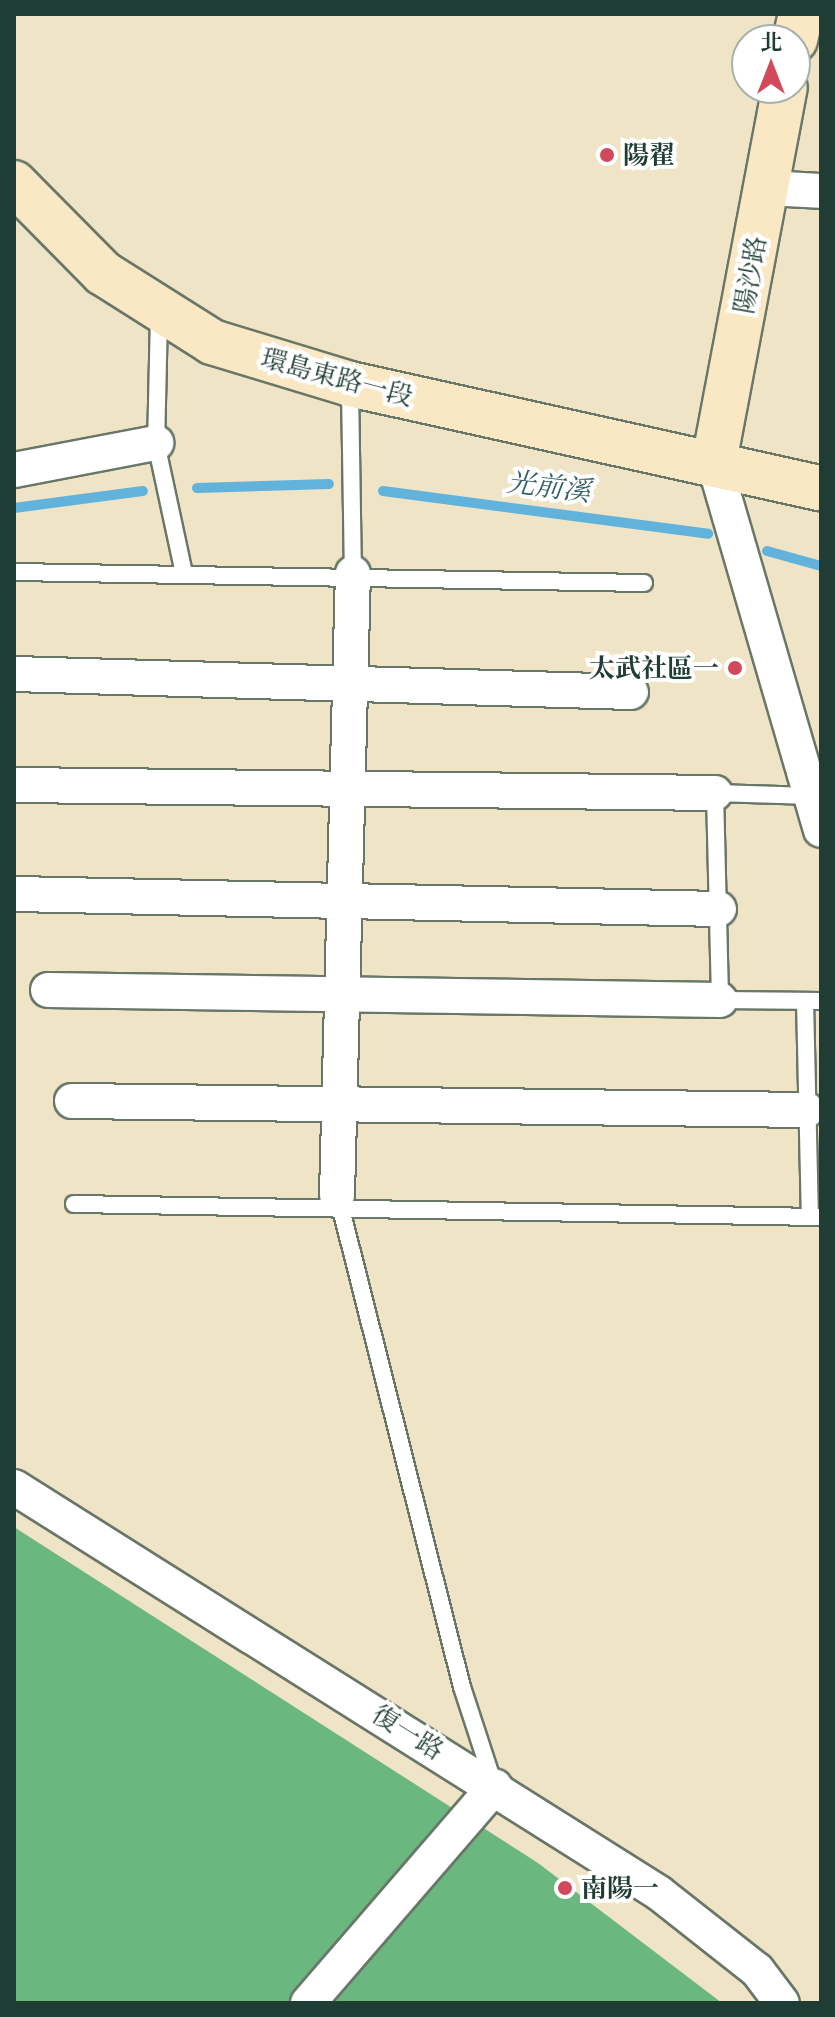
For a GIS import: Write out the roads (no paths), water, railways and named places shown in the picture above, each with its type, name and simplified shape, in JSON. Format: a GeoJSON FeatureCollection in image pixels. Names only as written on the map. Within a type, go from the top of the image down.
{"type":"FeatureCollection","features":[{"type":"Feature","properties":{"kind":"main road","name":"陽沙路"},"geometry":{"type":"LineString","coordinates":[[714,462],[782,104]]}},
{"type":"Feature","properties":{"kind":"main road","name":"環島東路一段"},"geometry":{"type":"LineString","coordinates":[[14,183],[103,273],[159,315],[212,342],[350,384],[821,488]]}},
{"type":"Feature","properties":{"kind":"street"},"geometry":{"type":"LineString","coordinates":[[766,188],[821,191]]}},
{"type":"Feature","properties":{"kind":"street"},"geometry":{"type":"LineString","coordinates":[[14,470],[156,443]]}},
{"type":"Feature","properties":{"kind":"street"},"geometry":{"type":"LineString","coordinates":[[714,462],[821,830]]}},
{"type":"Feature","properties":{"kind":"street"},"geometry":{"type":"LineString","coordinates":[[339,1203],[353,573]]}},
{"type":"Feature","properties":{"kind":"street"},"geometry":{"type":"LineString","coordinates":[[14,674],[631,692]]}},
{"type":"Feature","properties":{"kind":"street"},"geometry":{"type":"LineString","coordinates":[[14,785],[715,793]]}},
{"type":"Feature","properties":{"kind":"street"},"geometry":{"type":"LineString","coordinates":[[15,894],[719,909]]}},
{"type":"Feature","properties":{"kind":"street"},"geometry":{"type":"LineString","coordinates":[[48,990],[342,1000],[720,1000]]}},
{"type":"Feature","properties":{"kind":"street"},"geometry":{"type":"LineString","coordinates":[[72,1101],[340,1108],[807,1110]]}},
{"type":"Feature","properties":{"kind":"street","name":"復一路"},"geometry":{"type":"LineString","coordinates":[[14,1487],[495,1786],[713,1933],[782,2003]]}},
{"type":"Feature","properties":{"kind":"street"},"geometry":{"type":"LineString","coordinates":[[308,2003],[495,1786]]}},
{"type":"Feature","properties":{"kind":"lane"},"geometry":{"type":"LineString","coordinates":[[159,315],[156,443],[184,574]]}},
{"type":"Feature","properties":{"kind":"lane"},"geometry":{"type":"LineString","coordinates":[[350,384],[353,573]]}},
{"type":"Feature","properties":{"kind":"lane"},"geometry":{"type":"LineString","coordinates":[[14,572],[353,573],[644,583]]}},
{"type":"Feature","properties":{"kind":"lane"},"geometry":{"type":"LineString","coordinates":[[74,1204],[339,1203],[815,1217],[807,1110],[813,1001],[720,1000],[715,793],[812,796]]}},
{"type":"Feature","properties":{"kind":"lane"},"geometry":{"type":"LineString","coordinates":[[339,1203],[462,1687],[495,1786]]}},
{"type":"Feature","properties":{"kind":"waterway","name":"光前溪"},"geometry":{"type":"LineString","coordinates":[[197,488],[329,484]]}},
{"type":"Feature","properties":{"kind":"waterway","name":"光前溪"},"geometry":{"type":"LineString","coordinates":[[14,508],[143,491]]}},
{"type":"Feature","properties":{"kind":"waterway","name":"光前溪"},"geometry":{"type":"LineString","coordinates":[[383,491],[708,534]]}},
{"type":"Feature","properties":{"kind":"waterway","name":"光前溪"},"geometry":{"type":"LineString","coordinates":[[767,551],[821,566]]}},
{"type":"Feature","properties":{"kind":"place","name":"陽翟"},"geometry":{"type":"Point","coordinates":[607,155]}},
{"type":"Feature","properties":{"kind":"place","name":"太武社區一"},"geometry":{"type":"Point","coordinates":[735,668]}},
{"type":"Feature","properties":{"kind":"place","name":"南陽一"},"geometry":{"type":"Point","coordinates":[565,1888]}}]}
